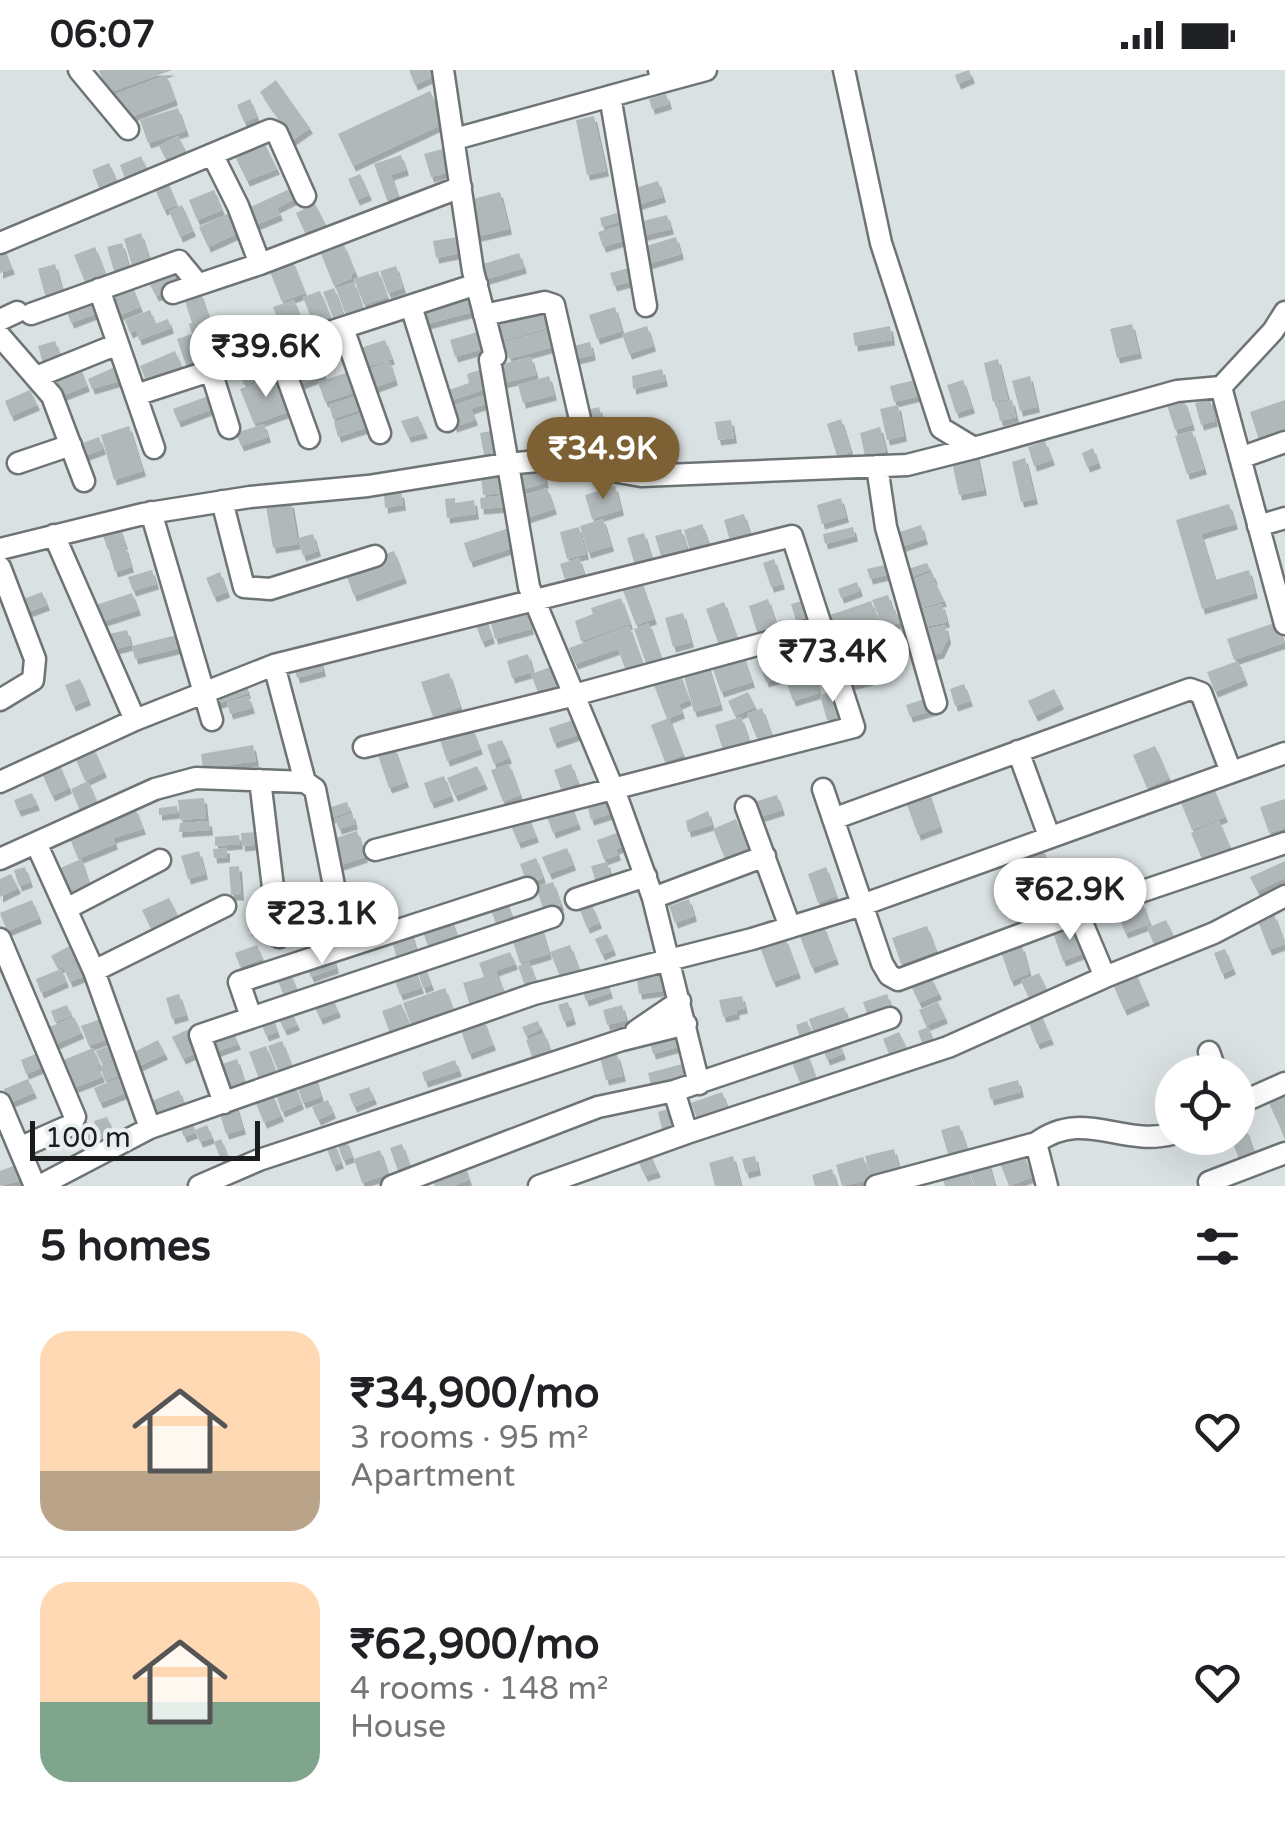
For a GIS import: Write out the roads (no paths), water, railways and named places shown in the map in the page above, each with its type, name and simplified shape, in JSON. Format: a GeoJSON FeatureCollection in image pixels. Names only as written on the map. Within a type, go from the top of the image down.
{"type":"FeatureCollection","features":[{"type":"Feature","properties":{"kind":"street"},"geometry":{"type":"LineString","coordinates":[[444,70],[476,284],[494,356],[490,360],[529,586],[654,898],[700,1084]]}},
{"type":"Feature","properties":{"kind":"street"},"geometry":{"type":"LineString","coordinates":[[455,140],[610,96],[663,75],[706,70]]}},
{"type":"Feature","properties":{"kind":"street"},"geometry":{"type":"LineString","coordinates":[[844,70],[881,244],[941,428],[974,448]]}},
{"type":"Feature","properties":{"kind":"street"},"geometry":{"type":"LineString","coordinates":[[85,71],[128,130]]}},
{"type":"Feature","properties":{"kind":"street"},"geometry":{"type":"LineString","coordinates":[[610,96],[646,306]]}},
{"type":"Feature","properties":{"kind":"street"},"geometry":{"type":"LineString","coordinates":[[0,243],[264,132],[274,131],[305,196]]}},
{"type":"Feature","properties":{"kind":"street"},"geometry":{"type":"LineString","coordinates":[[212,156],[238,206],[260,264]]}},
{"type":"Feature","properties":{"kind":"street"},"geometry":{"type":"LineString","coordinates":[[173,294],[461,187]]}},
{"type":"Feature","properties":{"kind":"street"},"geometry":{"type":"LineString","coordinates":[[16,316],[179,260],[198,284]]}},
{"type":"Feature","properties":{"kind":"street"},"geometry":{"type":"LineString","coordinates":[[136,394],[476,284]]}},
{"type":"Feature","properties":{"kind":"street"},"geometry":{"type":"LineString","coordinates":[[99,288],[154,448]]}},
{"type":"Feature","properties":{"kind":"street"},"geometry":{"type":"LineString","coordinates":[[484,315],[545,302],[554,305],[582,428]]}},
{"type":"Feature","properties":{"kind":"street"},"geometry":{"type":"LineString","coordinates":[[411,306],[447,421]]}},
{"type":"Feature","properties":{"kind":"street"},"geometry":{"type":"LineString","coordinates":[[0,548],[152,512],[550,460],[641,476],[907,466],[1176,391],[1220,387],[1273,331],[1285,312]]}},
{"type":"Feature","properties":{"kind":"street"},"geometry":{"type":"LineString","coordinates":[[343,328],[380,433]]}},
{"type":"Feature","properties":{"kind":"street"},"geometry":{"type":"LineString","coordinates":[[0,336],[52,396],[84,481]]}},
{"type":"Feature","properties":{"kind":"street"},"geometry":{"type":"LineString","coordinates":[[36,377],[118,344]]}},
{"type":"Feature","properties":{"kind":"street"},"geometry":{"type":"LineString","coordinates":[[277,349],[309,438]]}},
{"type":"Feature","properties":{"kind":"street"},"geometry":{"type":"LineString","coordinates":[[211,370],[229,428]]}},
{"type":"Feature","properties":{"kind":"street"},"geometry":{"type":"LineString","coordinates":[[1220,387],[1281,596],[1285,624]]}},
{"type":"Feature","properties":{"kind":"street"},"geometry":{"type":"LineString","coordinates":[[1240,458],[1285,442]]}},
{"type":"Feature","properties":{"kind":"street"},"geometry":{"type":"LineString","coordinates":[[6,458],[71,445]]}},
{"type":"Feature","properties":{"kind":"street"},"geometry":{"type":"LineString","coordinates":[[877,466],[886,527],[936,703]]}},
{"type":"Feature","properties":{"kind":"street"},"geometry":{"type":"LineString","coordinates":[[222,501],[244,588],[270,589],[375,556]]}},
{"type":"Feature","properties":{"kind":"street"},"geometry":{"type":"LineString","coordinates":[[152,512],[212,720]]}},
{"type":"Feature","properties":{"kind":"street"},"geometry":{"type":"LineString","coordinates":[[1258,526],[1285,518]]}},
{"type":"Feature","properties":{"kind":"street"},"geometry":{"type":"LineString","coordinates":[[54,535],[135,720]]}},
{"type":"Feature","properties":{"kind":"street"},"geometry":{"type":"LineString","coordinates":[[0,782],[135,720],[274,665],[792,536],[854,728],[375,850]]}},
{"type":"Feature","properties":{"kind":"street"},"geometry":{"type":"LineString","coordinates":[[0,567],[35,659],[33,680],[0,700]]}},
{"type":"Feature","properties":{"kind":"street"},"geometry":{"type":"LineString","coordinates":[[364,747],[823,627]]}},
{"type":"Feature","properties":{"kind":"street"},"geometry":{"type":"LineString","coordinates":[[274,665],[305,782]]}},
{"type":"Feature","properties":{"kind":"street"},"geometry":{"type":"LineString","coordinates":[[833,818],[1194,689],[1202,693],[1231,772]]}},
{"type":"Feature","properties":{"kind":"street"},"geometry":{"type":"LineString","coordinates":[[1018,751],[1049,836]]}},
{"type":"Feature","properties":{"kind":"street"},"geometry":{"type":"LineString","coordinates":[[0,1102],[37,1186],[150,1128],[534,994],[671,960],[862,905],[1285,753]]}},
{"type":"Feature","properties":{"kind":"street"},"geometry":{"type":"LineString","coordinates":[[0,859],[155,789],[196,778],[305,782],[316,789],[340,911]]}},
{"type":"Feature","properties":{"kind":"street"},"geometry":{"type":"LineString","coordinates":[[260,780],[279,937]]}},
{"type":"Feature","properties":{"kind":"street"},"geometry":{"type":"LineString","coordinates":[[823,789],[882,964],[898,980],[1078,913],[1285,843]]}},
{"type":"Feature","properties":{"kind":"street"},"geometry":{"type":"LineString","coordinates":[[746,807],[790,927]]}},
{"type":"Feature","properties":{"kind":"street"},"geometry":{"type":"LineString","coordinates":[[36,843],[94,970],[150,1128]]}},
{"type":"Feature","properties":{"kind":"street"},"geometry":{"type":"LineString","coordinates":[[654,898],[765,856]]}},
{"type":"Feature","properties":{"kind":"street"},"geometry":{"type":"LineString","coordinates":[[66,909],[160,860]]}},
{"type":"Feature","properties":{"kind":"street"},"geometry":{"type":"LineString","coordinates":[[576,899],[646,876]]}},
{"type":"Feature","properties":{"kind":"street"},"geometry":{"type":"LineString","coordinates":[[251,1018],[239,982],[527,888]]}},
{"type":"Feature","properties":{"kind":"street"},"geometry":{"type":"LineString","coordinates":[[539,1186],[948,1047],[1105,976],[1214,933],[1285,896]]}},
{"type":"Feature","properties":{"kind":"street"},"geometry":{"type":"LineString","coordinates":[[94,970],[226,906]]}},
{"type":"Feature","properties":{"kind":"street"},"geometry":{"type":"LineString","coordinates":[[1078,913],[1105,976]]}},
{"type":"Feature","properties":{"kind":"street"},"geometry":{"type":"LineString","coordinates":[[224,1102],[200,1034],[552,916]]}},
{"type":"Feature","properties":{"kind":"street"},"geometry":{"type":"LineString","coordinates":[[0,939],[75,1117],[71,1125],[19,1148]]}},
{"type":"Feature","properties":{"kind":"street"},"geometry":{"type":"LineString","coordinates":[[622,1040],[680,1001]]}},
{"type":"Feature","properties":{"kind":"street"},"geometry":{"type":"LineString","coordinates":[[392,1186],[598,1107],[700,1084],[890,1018]]}},
{"type":"Feature","properties":{"kind":"street"},"geometry":{"type":"LineString","coordinates":[[199,1186],[259,1160],[622,1040],[686,1024]]}},
{"type":"Feature","properties":{"kind":"street"},"geometry":{"type":"LineString","coordinates":[[1255,1096],[1285,1082]]}},
{"type":"Feature","properties":{"kind":"street"},"geometry":{"type":"LineString","coordinates":[[674,1091],[687,1133]]}},
{"type":"Feature","properties":{"kind":"street"},"geometry":{"type":"LineString","coordinates":[[876,1186],[1036,1143],[1052,1131],[1071,1126],[1155,1138]]}},
{"type":"Feature","properties":{"kind":"street"},"geometry":{"type":"LineString","coordinates":[[1036,1143],[1047,1186]]}},
{"type":"Feature","properties":{"kind":"street"},"geometry":{"type":"LineString","coordinates":[[1208,1182],[1285,1153]]}}]}
